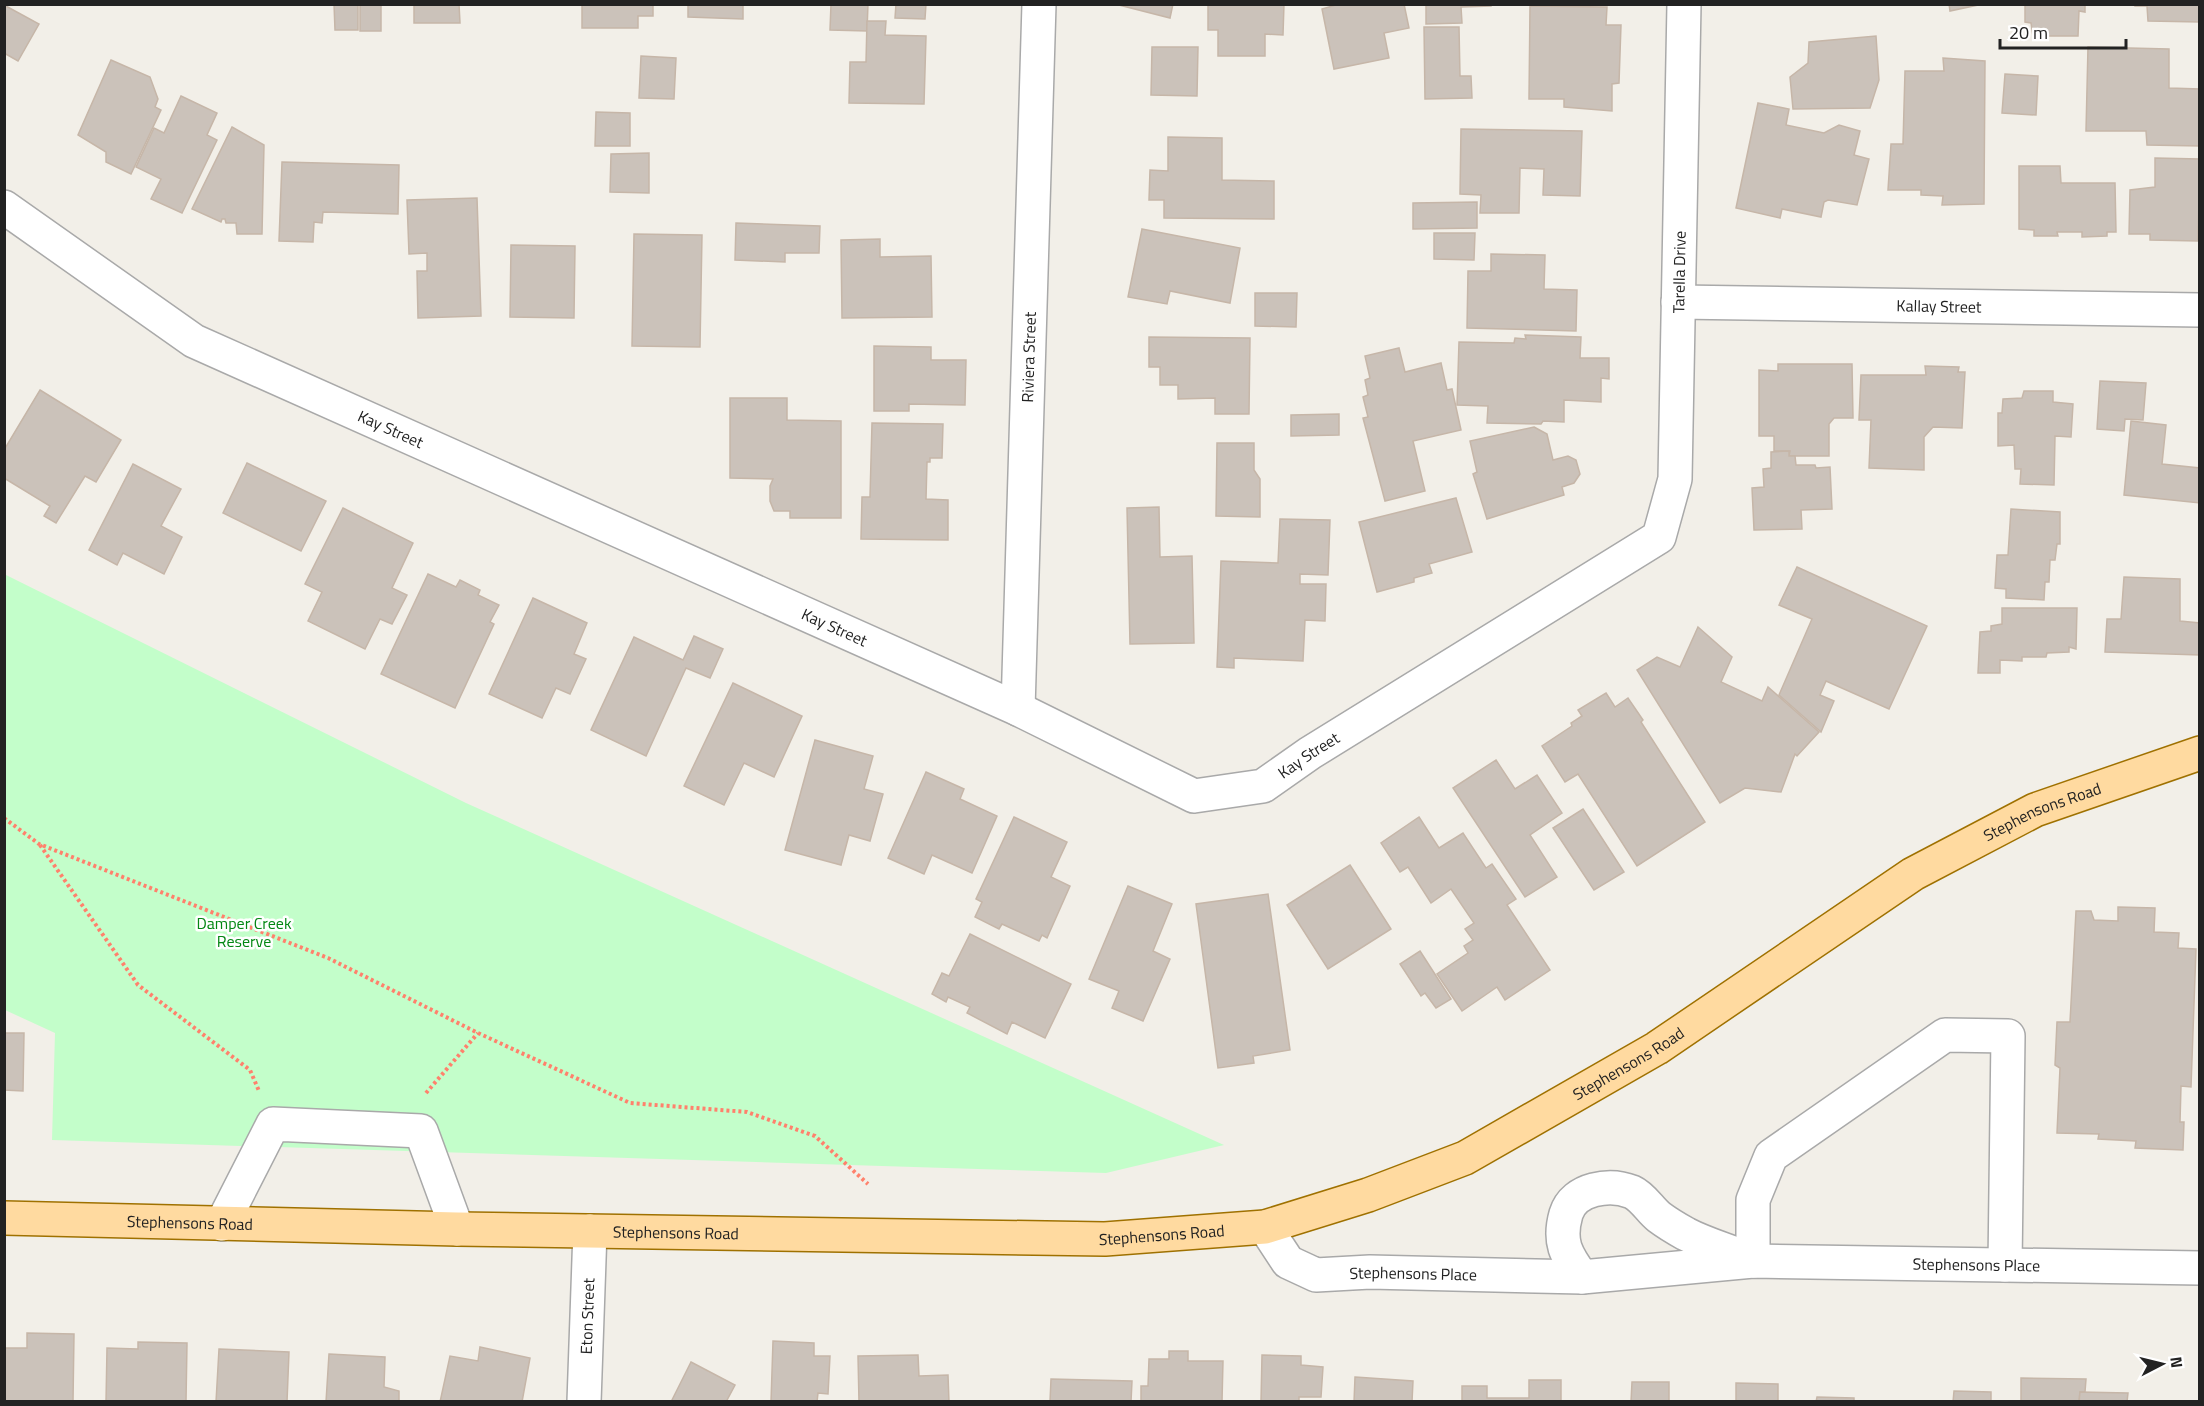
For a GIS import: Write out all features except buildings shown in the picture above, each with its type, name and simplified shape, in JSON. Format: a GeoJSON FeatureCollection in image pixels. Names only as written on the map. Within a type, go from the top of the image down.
{"type":"FeatureCollection","features":[{"type":"Feature","properties":{"kind":"main road","name":"Stephensons Road"},"geometry":{"type":"LineString","coordinates":[[4,1218],[457,1229],[1105,1239],[1265,1227],[1368,1196],[1465,1158],[1657,1048],[1913,874],[2035,810],[2199,753]]}},
{"type":"Feature","properties":{"kind":"street","name":"Riviera Street"},"geometry":{"type":"LineString","coordinates":[[1018,709],[1039,4]]}},
{"type":"Feature","properties":{"kind":"street","name":"Tarella Drive"},"geometry":{"type":"LineString","coordinates":[[1659,537],[1675,479],[1684,4]]}},
{"type":"Feature","properties":{"kind":"street","name":"Kay Street"},"geometry":{"type":"LineString","coordinates":[[4,207],[194,341],[1018,709],[1194,796],[1263,786],[1310,753],[1659,537]]}},
{"type":"Feature","properties":{"kind":"street","name":"Kallay Street"},"geometry":{"type":"LineString","coordinates":[[1678,302],[2199,310]]}},
{"type":"Feature","properties":{"kind":"street"},"geometry":{"type":"LineString","coordinates":[[1753,1261],[1753,1200],[1771,1156],[1945,1035],[1955,1035],[2008,1036],[2005,1265]]}},
{"type":"Feature","properties":{"kind":"street"},"geometry":{"type":"LineString","coordinates":[[222,1224],[273,1124],[421,1131],[457,1229]]}},
{"type":"Feature","properties":{"kind":"street","name":"Stephensons Place"},"geometry":{"type":"LineString","coordinates":[[1582,1277],[1566,1256],[1564,1246],[1564,1221],[1569,1204],[1585,1192],[1614,1188],[1634,1193],[1658,1216],[1688,1235],[1753,1261]]}},
{"type":"Feature","properties":{"kind":"street","name":"Stephensons Place"},"geometry":{"type":"LineString","coordinates":[[1265,1227],[1288,1262],[1316,1275],[1370,1272],[1582,1277],[1753,1261],[2199,1268]]}},
{"type":"Feature","properties":{"kind":"street","name":"Eton Street"},"geometry":{"type":"LineString","coordinates":[[584,1401],[590,1231]]}},
{"type":"Feature","properties":{"kind":"path"},"geometry":{"type":"LineString","coordinates":[[4,818],[39,844],[328,958],[478,1033],[630,1103],[747,1112],[815,1136],[868,1184]]}},
{"type":"Feature","properties":{"kind":"path"},"geometry":{"type":"LineString","coordinates":[[39,844],[138,985],[250,1070],[273,1124]]}},
{"type":"Feature","properties":{"kind":"path"},"geometry":{"type":"LineString","coordinates":[[394,1130],[478,1033]]}},
{"type":"Feature","properties":{"kind":"green space","name":"Damper Creek Reserve"},"geometry":{"type":"Polygon","coordinates":[[[4,574],[466,803],[1224,1145],[1106,1173],[52,1140],[55,1033],[5,1010],[4,574]]]}}]}
